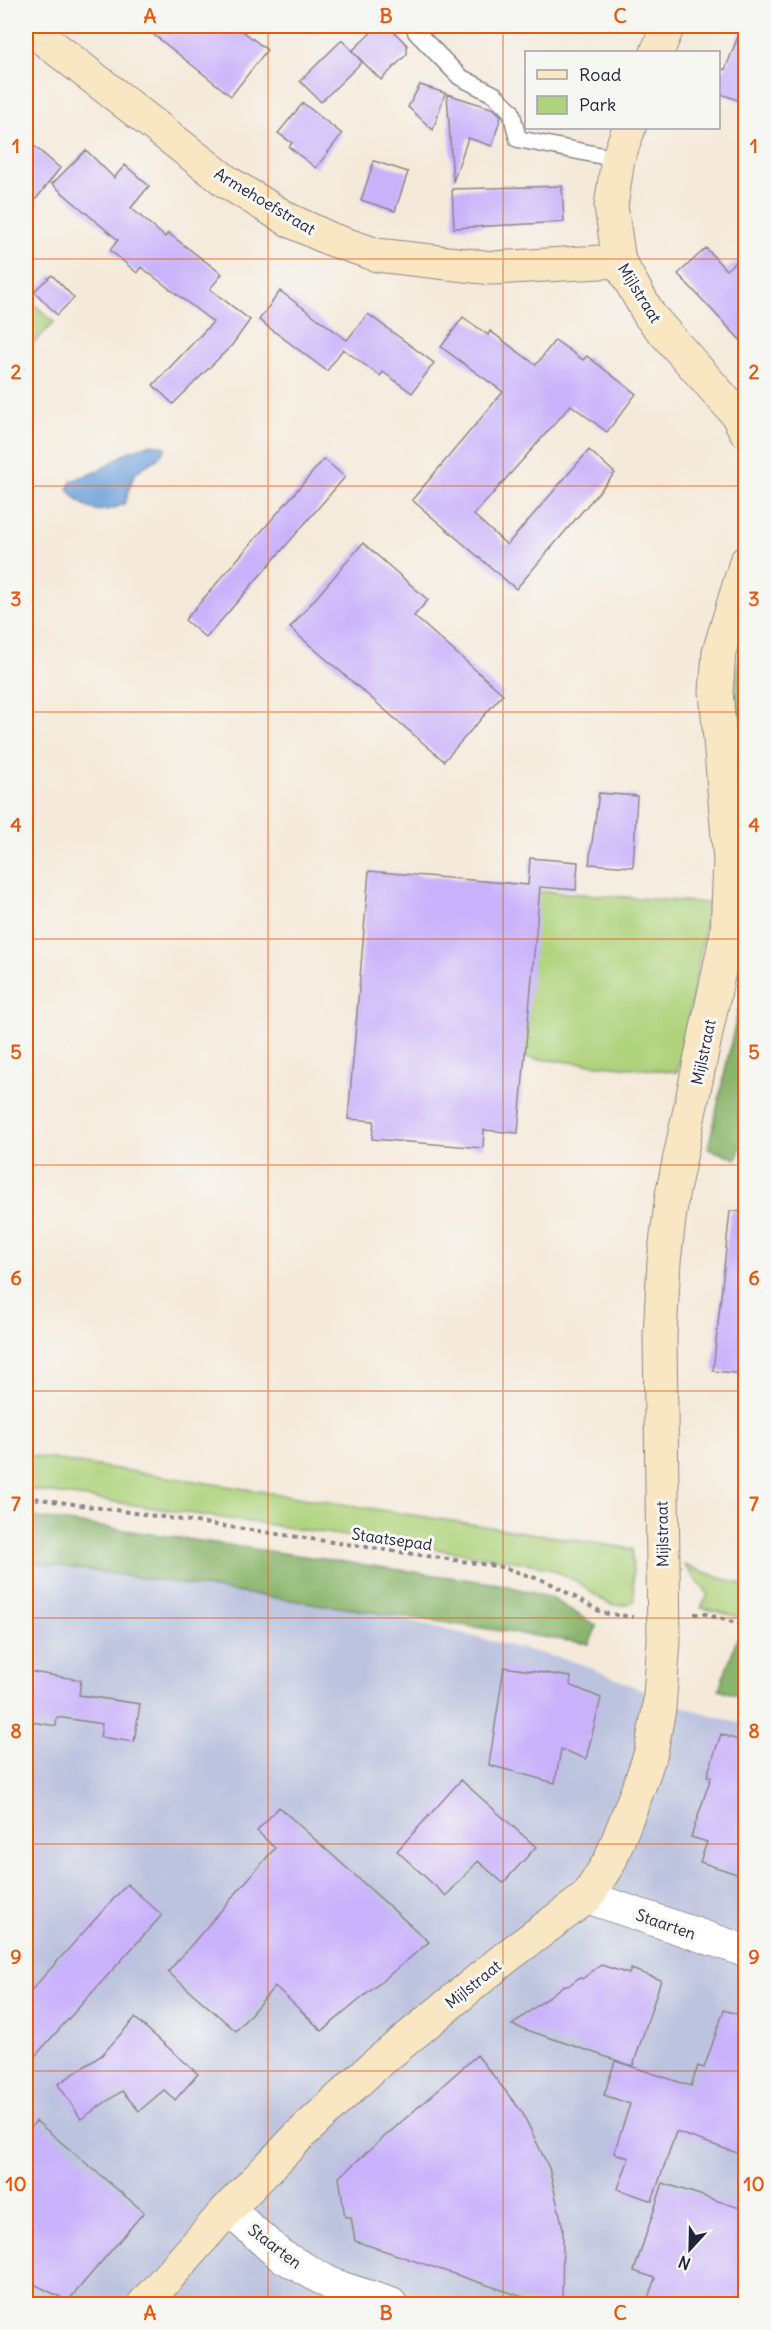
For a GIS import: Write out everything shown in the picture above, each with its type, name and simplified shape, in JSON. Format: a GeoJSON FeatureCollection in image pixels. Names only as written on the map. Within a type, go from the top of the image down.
{"type":"FeatureCollection","features":[{"type":"Feature","properties":{"kind":"street","name":"Armehoefstraat"},"geometry":{"type":"LineString","coordinates":[[27,26],[227,182],[289,220],[330,239],[377,255],[492,268],[619,261]]}},
{"type":"Feature","properties":{"kind":"street"},"geometry":{"type":"LineString","coordinates":[[657,51],[668,26]]}},
{"type":"Feature","properties":{"kind":"street","name":"Mijlstraat"},"geometry":{"type":"LineString","coordinates":[[630,129],[618,159],[611,206],[619,261],[650,316],[736,412],[746,431]]}},
{"type":"Feature","properties":{"kind":"street","name":"Mijlstraat"},"geometry":{"type":"LineString","coordinates":[[144,2304],[228,2209],[299,2136],[374,2066],[505,1958],[587,1897],[610,1861],[651,1752],[659,1708],[664,1641],[660,1336],[664,1261],[672,1195],[727,933],[730,861],[716,691],[719,652],[746,562]]}},
{"type":"Feature","properties":{"kind":"street","name":"Staarten"},"geometry":{"type":"LineString","coordinates":[[587,1897],[746,1951]]}},
{"type":"Feature","properties":{"kind":"street","name":"Staarten"},"geometry":{"type":"LineString","coordinates":[[228,2209],[280,2254],[298,2265],[333,2285],[391,2304]]}},
{"type":"Feature","properties":{"kind":"lane"},"geometry":{"type":"LineString","coordinates":[[417,32],[460,77],[495,95],[511,111],[518,139],[618,159]]}},
{"type":"Feature","properties":{"kind":"path","name":"Staatsepad"},"geometry":{"type":"LineString","coordinates":[[26,1497],[502,1568],[548,1582],[603,1613],[625,1617],[663,1613],[705,1614],[746,1626]]}},
{"type":"Feature","properties":{"kind":"shaded area"},"geometry":{"type":"Polygon","coordinates":[[[26,1524],[579,1663],[681,1706],[745,1725],[745,2304],[26,2304],[26,1524]]]}},
{"type":"Feature","properties":{"kind":"green space"},"geometry":{"type":"Polygon","coordinates":[[[26,297],[54,322],[26,351],[26,297]]]}},
{"type":"Feature","properties":{"kind":"green space"},"geometry":{"type":"Polygon","coordinates":[[[745,641],[745,784],[736,700],[737,667],[745,641]]]}},
{"type":"Feature","properties":{"kind":"green space"},"geometry":{"type":"Polygon","coordinates":[[[507,889],[709,903],[686,1036],[677,1072],[494,1055],[507,889]]]}},
{"type":"Feature","properties":{"kind":"green space"},"geometry":{"type":"Polygon","coordinates":[[[739,1007],[745,1009],[746,1125],[737,1159],[708,1149],[739,1007]]]}},
{"type":"Feature","properties":{"kind":"green space"},"geometry":{"type":"Polygon","coordinates":[[[26,1455],[632,1549],[634,1601],[625,1605],[609,1603],[567,1576],[528,1563],[26,1489],[26,1455]]]}},
{"type":"Feature","properties":{"kind":"green space"},"geometry":{"type":"Polygon","coordinates":[[[26,1516],[505,1585],[553,1599],[597,1626],[589,1644],[26,1561],[26,1516]]]}},
{"type":"Feature","properties":{"kind":"green space"},"geometry":{"type":"Polygon","coordinates":[[[684,1565],[745,1586],[745,1618],[701,1608],[708,1594],[684,1565]]]}},
{"type":"Feature","properties":{"kind":"green space"},"geometry":{"type":"Polygon","coordinates":[[[737,1639],[745,1642],[745,1698],[719,1689],[737,1639]]]}},
{"type":"Feature","properties":{"kind":"water"},"geometry":{"type":"Polygon","coordinates":[[[152,444],[166,447],[164,452],[135,474],[125,503],[100,511],[87,507],[68,489],[71,481],[98,471],[128,452],[152,444]]]}},
{"type":"Feature","properties":{"kind":"building"},"geometry":{"type":"Polygon","coordinates":[[[143,26],[236,26],[267,50],[231,96],[143,26]]]}},
{"type":"Feature","properties":{"kind":"building"},"geometry":{"type":"Polygon","coordinates":[[[378,26],[388,26],[407,45],[407,54],[381,80],[352,51],[378,26]]]}},
{"type":"Feature","properties":{"kind":"building"},"geometry":{"type":"Polygon","coordinates":[[[742,26],[746,26],[746,103],[720,94],[720,68],[725,70],[742,26]]]}},
{"type":"Feature","properties":{"kind":"building"},"geometry":{"type":"Polygon","coordinates":[[[342,40],[362,62],[321,102],[300,81],[342,40]]]}},
{"type":"Feature","properties":{"kind":"building"},"geometry":{"type":"Polygon","coordinates":[[[420,85],[445,93],[433,130],[408,107],[420,85]]]}},
{"type":"Feature","properties":{"kind":"building"},"geometry":{"type":"Polygon","coordinates":[[[447,94],[494,109],[501,116],[492,146],[468,138],[453,182],[447,94]]]}},
{"type":"Feature","properties":{"kind":"building"},"geometry":{"type":"Polygon","coordinates":[[[303,103],[342,134],[316,168],[289,147],[292,143],[278,133],[303,103]]]}},
{"type":"Feature","properties":{"kind":"building"},"geometry":{"type":"Polygon","coordinates":[[[26,139],[60,168],[26,212],[26,139]]]}},
{"type":"Feature","properties":{"kind":"building"},"geometry":{"type":"Polygon","coordinates":[[[86,150],[114,178],[125,165],[149,186],[131,208],[165,237],[168,233],[222,274],[210,289],[250,320],[232,345],[173,404],[153,385],[213,322],[141,267],[137,273],[110,250],[118,240],[52,184],[86,150]]]}},
{"type":"Feature","properties":{"kind":"building"},"geometry":{"type":"Polygon","coordinates":[[[374,161],[408,172],[395,211],[361,200],[374,161]]]}},
{"type":"Feature","properties":{"kind":"building"},"geometry":{"type":"Polygon","coordinates":[[[562,186],[564,222],[454,228],[452,189],[562,186]]]}},
{"type":"Feature","properties":{"kind":"building"},"geometry":{"type":"Polygon","coordinates":[[[706,248],[726,270],[746,253],[746,346],[678,274],[706,248]]]}},
{"type":"Feature","properties":{"kind":"building"},"geometry":{"type":"Polygon","coordinates":[[[52,275],[74,298],[57,315],[34,291],[52,275]]]}},
{"type":"Feature","properties":{"kind":"building"},"geometry":{"type":"Polygon","coordinates":[[[280,291],[347,340],[368,314],[434,363],[412,393],[383,372],[380,376],[343,349],[327,371],[259,320],[280,291]]]}},
{"type":"Feature","properties":{"kind":"building"},"geometry":{"type":"Polygon","coordinates":[[[463,317],[488,335],[490,331],[536,365],[555,340],[583,360],[587,356],[636,394],[607,432],[571,405],[474,515],[507,545],[589,450],[615,473],[516,589],[412,500],[503,392],[441,347],[463,317]]]}},
{"type":"Feature","properties":{"kind":"building"},"geometry":{"type":"Polygon","coordinates":[[[324,459],[345,477],[206,638],[185,620],[324,459]]]}},
{"type":"Feature","properties":{"kind":"building"},"geometry":{"type":"Polygon","coordinates":[[[363,543],[428,600],[414,616],[503,694],[444,761],[290,628],[363,543]]]}},
{"type":"Feature","properties":{"kind":"building"},"geometry":{"type":"Polygon","coordinates":[[[599,793],[637,796],[633,867],[589,864],[599,793]]]}},
{"type":"Feature","properties":{"kind":"building"},"geometry":{"type":"Polygon","coordinates":[[[530,858],[578,862],[576,890],[540,887],[518,1133],[484,1130],[483,1148],[372,1139],[374,1121],[348,1119],[369,871],[528,885],[530,858]]]}},
{"type":"Feature","properties":{"kind":"building"},"geometry":{"type":"Polygon","coordinates":[[[730,1211],[746,1212],[746,1374],[713,1371],[730,1211]]]}},
{"type":"Feature","properties":{"kind":"building"},"geometry":{"type":"Polygon","coordinates":[[[504,1667],[571,1677],[570,1685],[601,1698],[586,1759],[561,1749],[555,1783],[489,1765],[504,1667]]]}},
{"type":"Feature","properties":{"kind":"building"},"geometry":{"type":"Polygon","coordinates":[[[26,1671],[81,1680],[79,1695],[140,1704],[134,1742],[100,1737],[102,1724],[57,1717],[56,1726],[26,1721],[26,1671]]]}},
{"type":"Feature","properties":{"kind":"building"},"geometry":{"type":"Polygon","coordinates":[[[721,1734],[746,1743],[746,1877],[700,1862],[707,1842],[691,1837],[711,1777],[707,1776],[721,1734]]]}},
{"type":"Feature","properties":{"kind":"building"},"geometry":{"type":"Polygon","coordinates":[[[461,1780],[536,1847],[503,1883],[478,1861],[446,1896],[397,1851],[461,1780]]]}},
{"type":"Feature","properties":{"kind":"building"},"geometry":{"type":"Polygon","coordinates":[[[279,1807],[429,1942],[322,2031],[275,1986],[236,2031],[168,1972],[275,1848],[257,1831],[279,1807]]]}},
{"type":"Feature","properties":{"kind":"building"},"geometry":{"type":"Polygon","coordinates":[[[127,1884],[162,1915],[26,2066],[26,1996],[127,1884]]]}},
{"type":"Feature","properties":{"kind":"building"},"geometry":{"type":"Polygon","coordinates":[[[601,1965],[629,1974],[631,1969],[661,1980],[633,2066],[512,2025],[564,1985],[568,1986],[580,1977],[582,1979],[601,1965]]]}},
{"type":"Feature","properties":{"kind":"building"},"geometry":{"type":"Polygon","coordinates":[[[724,2010],[746,2017],[746,2156],[676,2132],[652,2201],[618,2189],[629,2158],[614,2153],[630,2104],[604,2095],[615,2061],[691,2086],[698,2066],[704,2068],[724,2010]]]}},
{"type":"Feature","properties":{"kind":"building"},"geometry":{"type":"Polygon","coordinates":[[[135,2018],[198,2074],[175,2100],[164,2090],[139,2111],[122,2091],[81,2119],[58,2084],[102,2055],[135,2018]]]}},
{"type":"Feature","properties":{"kind":"building"},"geometry":{"type":"Polygon","coordinates":[[[477,2055],[522,2112],[549,2168],[563,2228],[562,2304],[544,2304],[355,2241],[351,2217],[345,2217],[339,2177],[477,2055]]]}},
{"type":"Feature","properties":{"kind":"building"},"geometry":{"type":"Polygon","coordinates":[[[36,2121],[144,2212],[68,2301],[26,2280],[26,2133],[36,2121]]]}},
{"type":"Feature","properties":{"kind":"building"},"geometry":{"type":"Polygon","coordinates":[[[663,2183],[746,2210],[746,2304],[646,2304],[655,2278],[634,2271],[663,2183]]]}}]}
